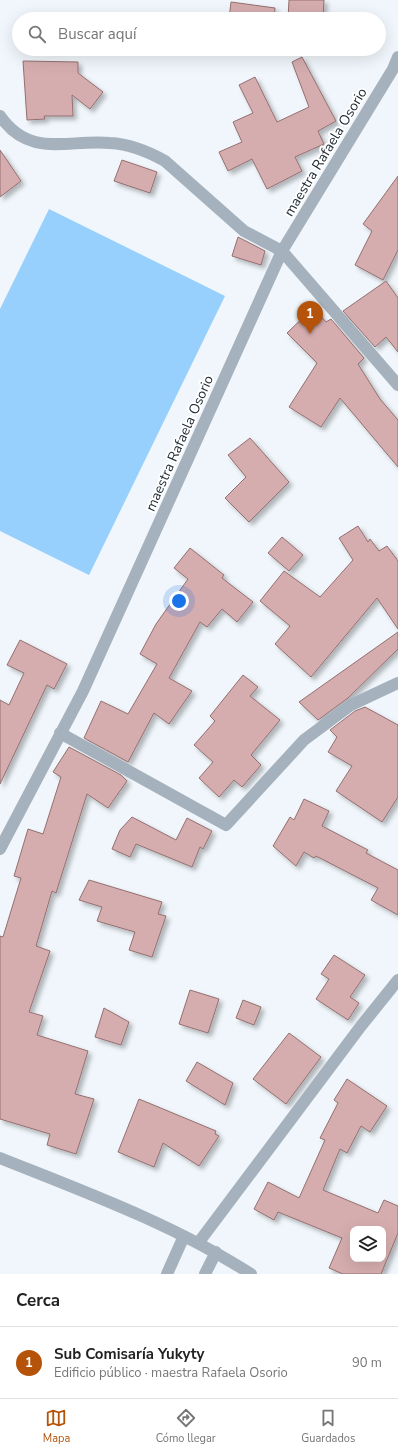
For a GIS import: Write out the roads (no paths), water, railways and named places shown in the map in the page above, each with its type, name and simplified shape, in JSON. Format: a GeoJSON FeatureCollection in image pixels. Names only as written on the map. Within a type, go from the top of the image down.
{"type":"FeatureCollection","features":[{"type":"Feature","properties":{"kind":"street","name":"maestra Rafaela Osorio"},"geometry":{"type":"LineString","coordinates":[[0,849],[83,691],[282,251],[393,69],[398,56]]}},
{"type":"Feature","properties":{"kind":"street"},"geometry":{"type":"LineString","coordinates":[[0,116],[20,137],[37,142],[61,145],[110,142],[151,154],[164,161],[244,231],[282,251],[398,385]]}},
{"type":"Feature","properties":{"kind":"street"},"geometry":{"type":"LineString","coordinates":[[60,733],[226,825],[304,740],[351,705],[398,683]]}},
{"type":"Feature","properties":{"kind":"street"},"geometry":{"type":"LineString","coordinates":[[199,1242],[361,1026],[398,980]]}},
{"type":"Feature","properties":{"kind":"street"},"geometry":{"type":"LineString","coordinates":[[0,1158],[199,1242],[251,1274]]}},
{"type":"Feature","properties":{"kind":"street"},"geometry":{"type":"LineString","coordinates":[[166,1274],[184,1236]]}},
{"type":"Feature","properties":{"kind":"street"},"geometry":{"type":"LineString","coordinates":[[205,1274],[216,1252]]}},
{"type":"Feature","properties":{"kind":"place","name":"Sub Comisaría Yukyty"},"geometry":{"type":"Point","coordinates":[310,334]}}]}
